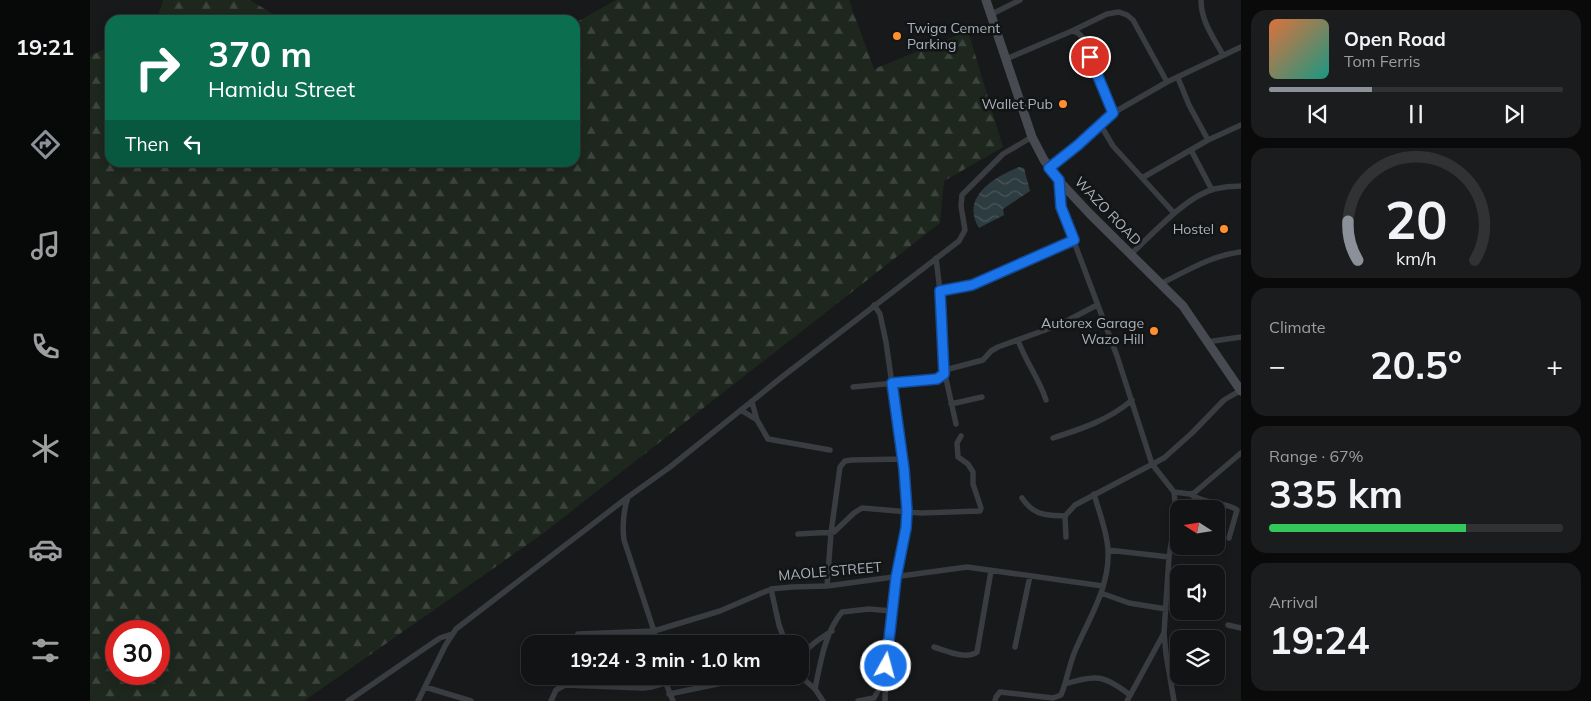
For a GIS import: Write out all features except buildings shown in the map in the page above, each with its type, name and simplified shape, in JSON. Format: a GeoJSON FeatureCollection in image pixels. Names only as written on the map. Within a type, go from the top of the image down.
{"type":"FeatureCollection","features":[{"type":"Feature","properties":{"kind":"main road","name":"WAZO ROAD"},"geometry":{"type":"LineString","coordinates":[[986,0],[1032,138],[1049,168],[1090,214],[1182,306],[1241,390]]}},
{"type":"Feature","properties":{"kind":"street"},"geometry":{"type":"LineString","coordinates":[[992,14],[1020,0]]}},
{"type":"Feature","properties":{"kind":"street"},"geometry":{"type":"LineString","coordinates":[[1201,0],[1204,21],[1223,55]]}},
{"type":"Feature","properties":{"kind":"street"},"geometry":{"type":"LineString","coordinates":[[1006,59],[1107,14],[1119,12],[1133,20],[1167,82]]}},
{"type":"Feature","properties":{"kind":"street"},"geometry":{"type":"LineString","coordinates":[[1072,31],[1078,33],[1083,38],[1113,113]]}},
{"type":"Feature","properties":{"kind":"street"},"geometry":{"type":"LineString","coordinates":[[1049,168],[1113,113],[1167,82],[1241,47]]}},
{"type":"Feature","properties":{"kind":"street"},"geometry":{"type":"LineString","coordinates":[[1178,78],[1189,105],[1208,140]]}},
{"type":"Feature","properties":{"kind":"street"},"geometry":{"type":"LineString","coordinates":[[1100,124],[1113,146],[1174,213]]}},
{"type":"Feature","properties":{"kind":"street"},"geometry":{"type":"LineString","coordinates":[[1142,178],[1208,140],[1241,125]]}},
{"type":"Feature","properties":{"kind":"street"},"geometry":{"type":"LineString","coordinates":[[418,701],[452,634],[464,622],[670,467],[959,240],[963,236],[965,223],[960,200],[966,190],[1003,154],[1032,138]]}},
{"type":"Feature","properties":{"kind":"street"},"geometry":{"type":"LineString","coordinates":[[1191,150],[1212,190]]}},
{"type":"Feature","properties":{"kind":"street"},"geometry":{"type":"LineString","coordinates":[[1059,180],[1061,207],[1117,356],[1152,464],[1174,492],[1176,513],[1169,557],[1164,633],[1174,701]]}},
{"type":"Feature","properties":{"kind":"street"},"geometry":{"type":"LineString","coordinates":[[1131,254],[1174,213],[1212,190],[1241,186]]}},
{"type":"Feature","properties":{"kind":"street"},"geometry":{"type":"LineString","coordinates":[[940,291],[972,285],[1074,240]]}},
{"type":"Feature","properties":{"kind":"street"},"geometry":{"type":"LineString","coordinates":[[1160,284],[1196,264],[1214,257],[1240,252]]}},
{"type":"Feature","properties":{"kind":"street"},"geometry":{"type":"LineString","coordinates":[[936,258],[945,372],[956,424]]}},
{"type":"Feature","properties":{"kind":"street"},"geometry":{"type":"LineString","coordinates":[[874,305],[880,314],[883,326],[902,459],[907,511],[886,656],[885,701]]}},
{"type":"Feature","properties":{"kind":"street"},"geometry":{"type":"LineString","coordinates":[[853,387],[937,379],[945,372],[983,360],[991,351],[1059,325],[1098,305]]}},
{"type":"Feature","properties":{"kind":"street"},"geometry":{"type":"LineString","coordinates":[[1207,342],[1241,337]]}},
{"type":"Feature","properties":{"kind":"street"},"geometry":{"type":"LineString","coordinates":[[1018,340],[1028,365],[1042,388],[1046,400]]}},
{"type":"Feature","properties":{"kind":"street"},"geometry":{"type":"LineString","coordinates":[[1066,537],[1065,516],[1076,505],[1164,458],[1181,444],[1224,400],[1241,390]]}},
{"type":"Feature","properties":{"kind":"street"},"geometry":{"type":"LineString","coordinates":[[951,404],[982,397]]}},
{"type":"Feature","properties":{"kind":"street"},"geometry":{"type":"LineString","coordinates":[[1053,438],[1088,426],[1116,413],[1132,400]]}},
{"type":"Feature","properties":{"kind":"street"},"geometry":{"type":"LineString","coordinates":[[752,402],[757,420],[768,439],[830,450]]}},
{"type":"Feature","properties":{"kind":"street"},"geometry":{"type":"LineString","coordinates":[[742,410],[757,420]]}},
{"type":"Feature","properties":{"kind":"street"},"geometry":{"type":"LineString","coordinates":[[798,534],[834,532],[862,508],[907,511],[980,511],[981,508],[973,484],[973,472],[968,464],[958,457],[957,443],[961,436]]}},
{"type":"Feature","properties":{"kind":"street"},"geometry":{"type":"LineString","coordinates":[[1190,494],[1194,493],[1241,453]]}},
{"type":"Feature","properties":{"kind":"street"},"geometry":{"type":"LineString","coordinates":[[827,586],[831,533],[840,467],[845,461],[902,459]]}},
{"type":"Feature","properties":{"kind":"street"},"geometry":{"type":"LineString","coordinates":[[1174,492],[1190,494],[1202,502],[1232,506],[1237,510],[1229,538]]}},
{"type":"Feature","properties":{"kind":"street"},"geometry":{"type":"LineString","coordinates":[[995,701],[1000,692],[1053,698],[1061,695],[1074,653],[1101,593],[1106,573],[1108,550],[1103,522],[1094,494]]}},
{"type":"Feature","properties":{"kind":"street"},"geometry":{"type":"LineString","coordinates":[[628,497],[623,514],[624,540],[655,635]]}},
{"type":"Feature","properties":{"kind":"street"},"geometry":{"type":"LineString","coordinates":[[1022,498],[1034,511],[1065,516]]}},
{"type":"Feature","properties":{"kind":"street"},"geometry":{"type":"LineString","coordinates":[[1108,550],[1169,557]]}},
{"type":"Feature","properties":{"kind":"street","name":"MAOLE STREET"},"geometry":{"type":"LineString","coordinates":[[577,635],[654,631],[720,611],[771,589],[827,586],[896,578],[944,569],[967,568],[1103,586]]}},
{"type":"Feature","properties":{"kind":"street"},"geometry":{"type":"LineString","coordinates":[[934,647],[965,656],[971,656],[977,652],[991,571]]}},
{"type":"Feature","properties":{"kind":"street"},"geometry":{"type":"LineString","coordinates":[[1015,647],[1030,576]]}},
{"type":"Feature","properties":{"kind":"street"},"geometry":{"type":"LineString","coordinates":[[771,589],[783,635]]}},
{"type":"Feature","properties":{"kind":"street"},"geometry":{"type":"LineString","coordinates":[[1101,593],[1128,603],[1166,609]]}},
{"type":"Feature","properties":{"kind":"street"},"geometry":{"type":"LineString","coordinates":[[815,689],[825,647],[842,612],[870,609],[892,611]]}},
{"type":"Feature","properties":{"kind":"street"},"geometry":{"type":"LineString","coordinates":[[1228,625],[1241,628]]}},
{"type":"Feature","properties":{"kind":"street"},"geometry":{"type":"LineString","coordinates":[[809,647],[832,631]]}},
{"type":"Feature","properties":{"kind":"street"},"geometry":{"type":"LineString","coordinates":[[1127,701],[1164,633]]}},
{"type":"Feature","properties":{"kind":"street"},"geometry":{"type":"LineString","coordinates":[[348,701],[440,638],[452,634]]}},
{"type":"Feature","properties":{"kind":"street"},"geometry":{"type":"LineString","coordinates":[[858,701],[874,698],[886,676]]}},
{"type":"Feature","properties":{"kind":"street"},"geometry":{"type":"LineString","coordinates":[[1064,684],[1080,678],[1097,678],[1114,683],[1130,695]]}},
{"type":"Feature","properties":{"kind":"street"},"geometry":{"type":"LineString","coordinates":[[809,684],[823,701]]}},
{"type":"Feature","properties":{"kind":"street"},"geometry":{"type":"LineString","coordinates":[[551,701],[556,690],[561,686],[643,688],[658,685]]}},
{"type":"Feature","properties":{"kind":"street"},"geometry":{"type":"LineString","coordinates":[[666,685],[673,701]]}},
{"type":"Feature","properties":{"kind":"street"},"geometry":{"type":"LineString","coordinates":[[669,694],[713,685]]}},
{"type":"Feature","properties":{"kind":"street"},"geometry":{"type":"LineString","coordinates":[[425,687],[471,701]]}},
{"type":"Feature","properties":{"kind":"green space"},"geometry":{"type":"Polygon","coordinates":[[[163,0],[250,0],[275,15],[158,15],[163,0]]]}},
{"type":"Feature","properties":{"kind":"green space"},"geometry":{"type":"Polygon","coordinates":[[[616,0],[849,0],[874,69],[968,31],[1003,147],[944,181],[940,223],[541,535],[304,701],[90,701],[90,56],[105,48],[105,167],[580,167],[580,20],[616,0]]]}},
{"type":"Feature","properties":{"kind":"water"},"geometry":{"type":"Polygon","coordinates":[[[1019,167],[1024,168],[1030,191],[1003,209],[1004,215],[979,228],[974,217],[974,207],[982,190],[1000,176],[1019,167]]]}},
{"type":"Feature","properties":{"kind":"place","name":"Twiga Cement Parking"},"geometry":{"type":"Point","coordinates":[897,36]}},
{"type":"Feature","properties":{"kind":"place","name":"Wallet Pub"},"geometry":{"type":"Point","coordinates":[1063,104]}},
{"type":"Feature","properties":{"kind":"place","name":"Hostel"},"geometry":{"type":"Point","coordinates":[1224,229]}},
{"type":"Feature","properties":{"kind":"place","name":"Autorex Garage Wazo Hill"},"geometry":{"type":"Point","coordinates":[1154,331]}},
{"type":"Feature","properties":{"kind":"route"},"geometry":{"type":"LineString","coordinates":[[886,666],[896,578],[906,528],[907,511],[904,469],[892,383],[937,379],[944,374],[940,291],[972,285],[1074,240],[1061,207],[1058,191],[1059,180],[1049,168],[1113,113],[1090,57]]}}]}
